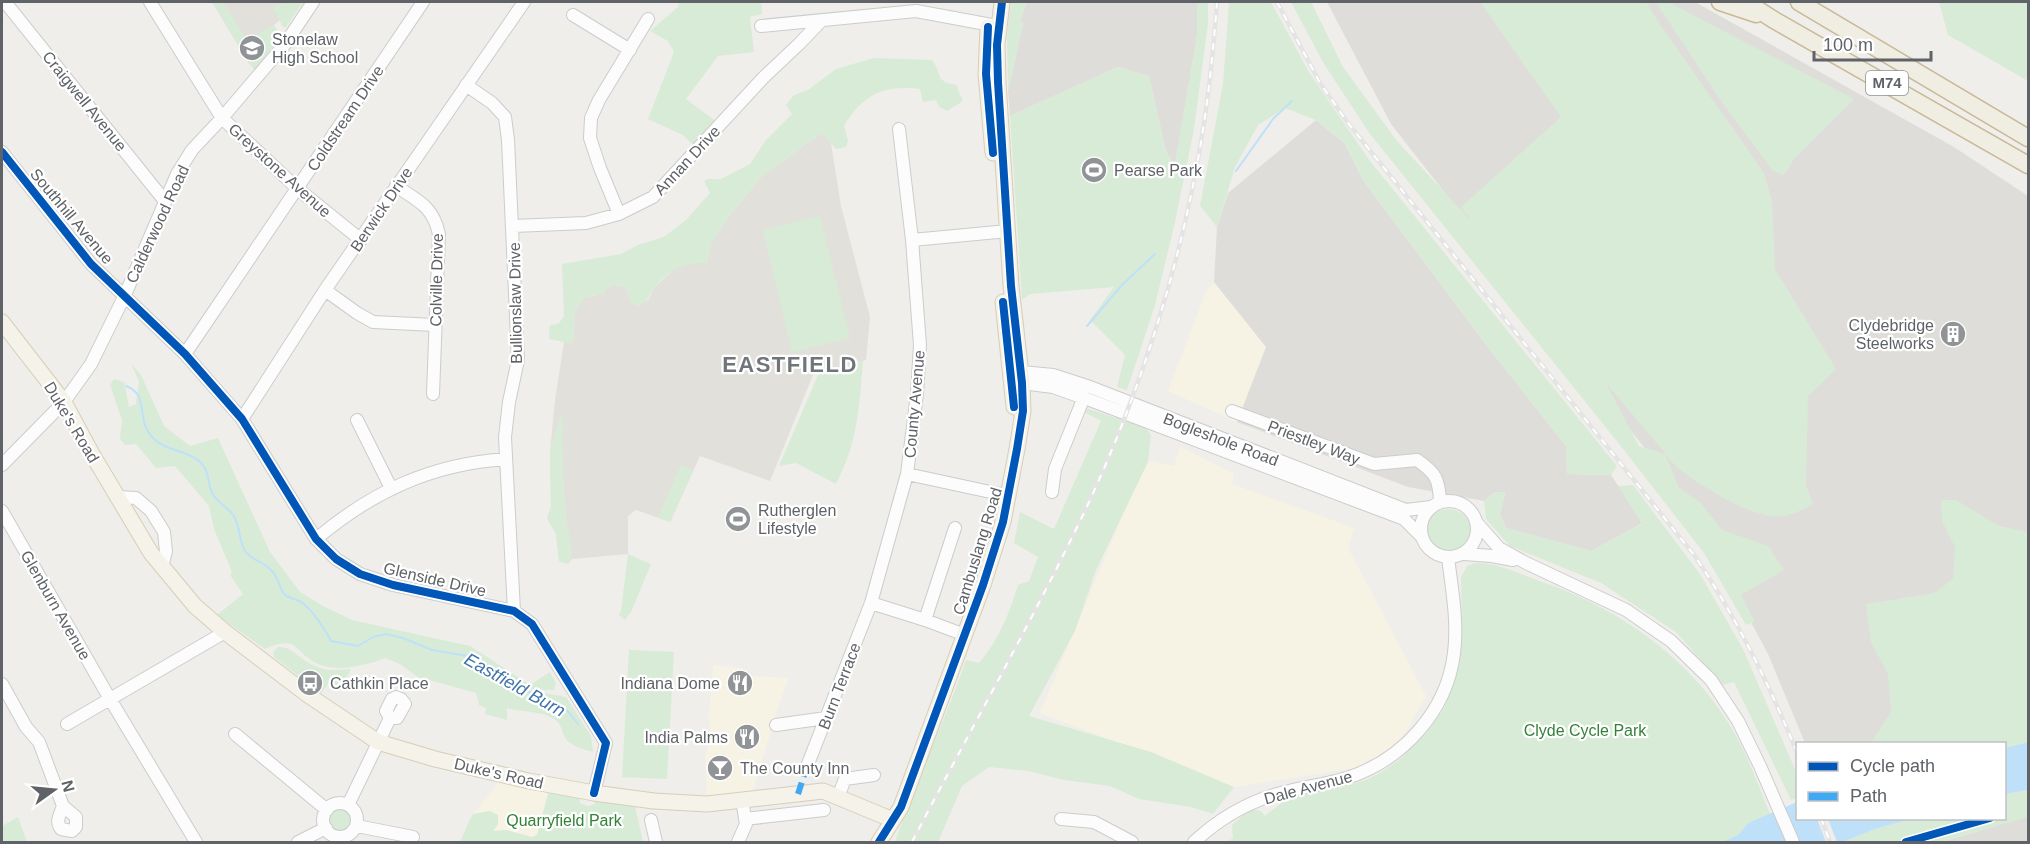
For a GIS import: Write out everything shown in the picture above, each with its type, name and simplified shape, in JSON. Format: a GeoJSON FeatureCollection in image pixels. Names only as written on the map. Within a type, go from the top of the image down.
{"type":"FeatureCollection","features":[{"type":"Feature","properties":{"kind":"highway","name":"M74"},"geometry":{"type":"LineString","coordinates":[[1720,2],[1774,20]]}},
{"type":"Feature","properties":{"kind":"highway","name":"M74"},"geometry":{"type":"LineString","coordinates":[[1746,2],[2028,165]]}},
{"type":"Feature","properties":{"kind":"highway","name":"M74"},"geometry":{"type":"LineString","coordinates":[[1799,2],[2028,138]]}},
{"type":"Feature","properties":{"kind":"main road"},"geometry":{"type":"LineString","coordinates":[[993,2],[1004,231],[1012,296],[1016,377]]}},
{"type":"Feature","properties":{"kind":"main road"},"geometry":{"type":"LineString","coordinates":[[993,25],[1002,2]]}},
{"type":"Feature","properties":{"kind":"main road","name":"Duke's Road"},"geometry":{"type":"LineString","coordinates":[[2,322],[64,402],[151,553],[195,606],[225,632],[308,695],[378,742],[435,759],[594,794],[707,804],[823,791],[893,820]]}},
{"type":"Feature","properties":{"kind":"main road","name":"Cambuslang Road"},"geometry":{"type":"LineString","coordinates":[[879,843],[901,807],[998,539],[1009,496],[1017,449],[1016,377]]}},
{"type":"Feature","properties":{"kind":"street","name":"Craigwell Avenue"},"geometry":{"type":"LineString","coordinates":[[5,2],[165,200]]}},
{"type":"Feature","properties":{"kind":"street","name":"Greystone Avenue"},"geometry":{"type":"LineString","coordinates":[[150,2],[222,118],[298,189],[361,240]]}},
{"type":"Feature","properties":{"kind":"street","name":"Calderwood Road"},"geometry":{"type":"LineString","coordinates":[[2,465],[64,402],[91,364],[177,174],[192,150],[285,44],[313,2]]}},
{"type":"Feature","properties":{"kind":"street","name":"Coldstream Drive"},"geometry":{"type":"LineString","coordinates":[[185,354],[423,2]]}},
{"type":"Feature","properties":{"kind":"street","name":"Berwick Drive"},"geometry":{"type":"LineString","coordinates":[[242,419],[325,290],[524,2]]}},
{"type":"Feature","properties":{"kind":"street"},"geometry":{"type":"LineString","coordinates":[[761,26],[822,20],[916,6],[993,25]]}},
{"type":"Feature","properties":{"kind":"street"},"geometry":{"type":"LineString","coordinates":[[573,15],[630,50]]}},
{"type":"Feature","properties":{"kind":"street"},"geometry":{"type":"LineString","coordinates":[[619,214],[590,138],[591,118],[599,100],[649,20]]}},
{"type":"Feature","properties":{"kind":"street","name":"Annan Drive"},"geometry":{"type":"LineString","coordinates":[[513,226],[586,223],[619,214],[653,197],[764,78],[822,20]]}},
{"type":"Feature","properties":{"kind":"street","name":"Bullionslaw Drive"},"geometry":{"type":"LineString","coordinates":[[466,85],[492,103],[505,117],[513,226],[518,360],[506,425],[514,611]]}},
{"type":"Feature","properties":{"kind":"street","name":"County Avenue"},"geometry":{"type":"LineString","coordinates":[[871,603],[907,474],[917,394],[920,345],[912,240],[899,129]]}},
{"type":"Feature","properties":{"kind":"street","name":"Southhill Avenue"},"geometry":{"type":"LineString","coordinates":[[2,152],[91,264],[124,295]]}},
{"type":"Feature","properties":{"kind":"street","name":"Colville Drive"},"geometry":{"type":"LineString","coordinates":[[396,186],[424,205],[436,219],[439,234],[433,394]]}},
{"type":"Feature","properties":{"kind":"street"},"geometry":{"type":"LineString","coordinates":[[912,240],[1004,231]]}},
{"type":"Feature","properties":{"kind":"street"},"geometry":{"type":"LineString","coordinates":[[325,290],[373,322],[435,325]]}},
{"type":"Feature","properties":{"kind":"street","name":"Glenside Drive"},"geometry":{"type":"LineString","coordinates":[[124,295],[185,354],[242,419],[316,539],[336,559],[360,574],[393,585],[514,611],[532,624],[606,743],[594,794]]}},
{"type":"Feature","properties":{"kind":"street","name":"Bogleshole Road"},"geometry":{"type":"LineString","coordinates":[[1016,377],[1053,375],[1090,387],[1406,510],[1436,505]]}},
{"type":"Feature","properties":{"kind":"street","name":"Bogleshole Road"},"geometry":{"type":"LineString","coordinates":[[1016,377],[1084,397],[1404,519],[1422,537]]}},
{"type":"Feature","properties":{"kind":"street"},"geometry":{"type":"LineString","coordinates":[[1052,492],[1055,469],[1084,397]]}},
{"type":"Feature","properties":{"kind":"street","name":"Priestley Way"},"geometry":{"type":"LineString","coordinates":[[1232,411],[1374,464],[1417,460],[1432,470],[1440,485],[1436,505]]}},
{"type":"Feature","properties":{"kind":"street"},"geometry":{"type":"LineString","coordinates":[[357,420],[391,488]]}},
{"type":"Feature","properties":{"kind":"street"},"geometry":{"type":"LineString","coordinates":[[316,539],[344,516],[391,488],[448,467],[506,459]]}},
{"type":"Feature","properties":{"kind":"street"},"geometry":{"type":"LineString","coordinates":[[907,474],[1009,496]]}},
{"type":"Feature","properties":{"kind":"street"},"geometry":{"type":"LineString","coordinates":[[117,497],[136,498],[151,511],[164,532],[166,552],[162,567]]}},
{"type":"Feature","properties":{"kind":"street"},"geometry":{"type":"LineString","coordinates":[[1526,563],[1492,556],[1464,554],[1448,558],[1431,552],[1422,537],[1422,521],[1436,505],[1450,501],[1467,507],[1499,548],[1626,610],[1671,641],[1711,680],[1738,721],[1793,843]]}},
{"type":"Feature","properties":{"kind":"street","name":"Glenburn Avenue"},"geometry":{"type":"LineString","coordinates":[[2,511],[196,843]]}},
{"type":"Feature","properties":{"kind":"street"},"geometry":{"type":"LineString","coordinates":[[1464,554],[1476,540],[1477,522]]}},
{"type":"Feature","properties":{"kind":"street"},"geometry":{"type":"LineString","coordinates":[[925,620],[955,528]]}},
{"type":"Feature","properties":{"kind":"street","name":"Dale Avenue"},"geometry":{"type":"LineString","coordinates":[[1194,843],[1207,830],[1239,809],[1271,795],[1346,778],[1374,766],[1415,736],[1439,701],[1450,674],[1454,652],[1454,617],[1448,558]]}},
{"type":"Feature","properties":{"kind":"street"},"geometry":{"type":"LineString","coordinates":[[871,603],[964,635]]}},
{"type":"Feature","properties":{"kind":"street","name":"Burn Terrace"},"geometry":{"type":"LineString","coordinates":[[806,769],[871,603]]}},
{"type":"Feature","properties":{"kind":"street"},"geometry":{"type":"LineString","coordinates":[[67,724],[225,632]]}},
{"type":"Feature","properties":{"kind":"street"},"geometry":{"type":"LineString","coordinates":[[2,684],[26,727],[39,742],[63,806]]}},
{"type":"Feature","properties":{"kind":"street"},"geometry":{"type":"LineString","coordinates":[[348,805],[390,718]]}},
{"type":"Feature","properties":{"kind":"street"},"geometry":{"type":"LineString","coordinates":[[776,725],[826,718]]}},
{"type":"Feature","properties":{"kind":"street"},"geometry":{"type":"LineString","coordinates":[[235,734],[327,810]]}},
{"type":"Feature","properties":{"kind":"street"},"geometry":{"type":"LineString","coordinates":[[838,797],[845,778],[874,775]]}},
{"type":"Feature","properties":{"kind":"street"},"geometry":{"type":"LineString","coordinates":[[738,843],[746,824],[742,800]]}},
{"type":"Feature","properties":{"kind":"street"},"geometry":{"type":"LineString","coordinates":[[336,804],[348,805],[355,811],[357,826],[346,839],[332,835],[326,828],[324,819],[327,810],[336,804]]}},
{"type":"Feature","properties":{"kind":"street"},"geometry":{"type":"LineString","coordinates":[[746,819],[824,810]]}},
{"type":"Feature","properties":{"kind":"street"},"geometry":{"type":"LineString","coordinates":[[1061,819],[1094,822],[1132,843]]}},
{"type":"Feature","properties":{"kind":"street"},"geometry":{"type":"LineString","coordinates":[[651,820],[657,843]]}},
{"type":"Feature","properties":{"kind":"street"},"geometry":{"type":"LineString","coordinates":[[357,826],[412,837]]}},
{"type":"Feature","properties":{"kind":"street"},"geometry":{"type":"LineString","coordinates":[[298,843],[326,828]]}},
{"type":"Feature","properties":{"kind":"shaded area","name":"Stonelaw High School"},"geometry":{"type":"Polygon","coordinates":[[[212,2],[301,2],[274,25],[276,30],[250,65],[212,2]]]}},
{"type":"Feature","properties":{"kind":"shaded area"},"geometry":{"type":"Polygon","coordinates":[[[1027,2],[1197,2],[1197,36],[1175,165],[1166,152],[1149,76],[1118,67],[1010,116],[1008,91],[1023,24],[1020,20],[1027,2]]]}},
{"type":"Feature","properties":{"kind":"shaded area"},"geometry":{"type":"Polygon","coordinates":[[[1327,2],[1695,2],[1954,147],[2028,196],[2028,735],[2004,742],[1805,742],[1768,654],[1686,501],[1391,124],[1327,2]]]}},
{"type":"Feature","properties":{"kind":"shaded area"},"geometry":{"type":"Polygon","coordinates":[[[1316,120],[1345,144],[1363,180],[1491,351],[1566,446],[1567,474],[1611,475],[1643,523],[1591,551],[1506,528],[1500,515],[1505,492],[1495,492],[1484,501],[1408,487],[1237,422],[1266,347],[1214,282],[1217,227],[1228,193],[1316,120]]]}},
{"type":"Feature","properties":{"kind":"shaded area"},"geometry":{"type":"Polygon","coordinates":[[[822,133],[831,143],[841,206],[870,317],[866,360],[813,375],[770,481],[700,456],[670,522],[636,510],[628,516],[628,554],[572,559],[568,564],[559,561],[556,534],[547,518],[551,507],[550,451],[564,342],[573,343],[575,311],[584,298],[604,293],[606,288],[615,285],[626,288],[632,304],[648,300],[654,288],[676,267],[690,263],[707,263],[711,243],[733,211],[762,176],[822,133]]]}},
{"type":"Feature","properties":{"kind":"shaded area"},"geometry":{"type":"Polygon","coordinates":[[[1214,282],[1266,347],[1237,422],[1168,391],[1206,292],[1214,282]]]}},
{"type":"Feature","properties":{"kind":"shaded area"},"geometry":{"type":"Polygon","coordinates":[[[1180,447],[1234,474],[1232,484],[1354,528],[1348,548],[1426,696],[1398,746],[1362,767],[1234,787],[1040,713],[1146,460],[1174,466],[1180,447]]]}},
{"type":"Feature","properties":{"kind":"shaded area"},"geometry":{"type":"Polygon","coordinates":[[[713,665],[742,668],[752,676],[789,678],[752,793],[707,795],[705,754],[711,740],[709,716],[713,665]]]}},
{"type":"Feature","properties":{"kind":"shaded area"},"geometry":{"type":"Polygon","coordinates":[[[502,779],[549,790],[537,834],[532,837],[506,830],[494,831],[498,824],[490,811],[473,814],[502,779]]]}},
{"type":"Feature","properties":{"kind":"shaded area"},"geometry":{"type":"Polygon","coordinates":[[[2028,816],[2028,842],[1941,842],[1986,829],[2028,816]]]}},
{"type":"Feature","properties":{"kind":"green space"},"geometry":{"type":"Polygon","coordinates":[[[212,2],[223,2],[247,40],[274,25],[279,33],[279,39],[254,70],[212,2]]]}},
{"type":"Feature","properties":{"kind":"green space"},"geometry":{"type":"Polygon","coordinates":[[[284,2],[303,2],[286,27],[283,27],[273,8],[284,2]]]}},
{"type":"Feature","properties":{"kind":"green space"},"geometry":{"type":"Polygon","coordinates":[[[679,2],[761,2],[762,14],[750,17],[754,52],[718,56],[686,99],[717,122],[694,146],[683,135],[648,119],[674,52],[668,41],[650,31],[678,7],[679,2]]]}},
{"type":"Feature","properties":{"kind":"green space"},"geometry":{"type":"Polygon","coordinates":[[[1011,2],[1027,2],[1020,20],[1023,24],[1008,91],[1007,37],[1011,2]]]}},
{"type":"Feature","properties":{"kind":"green space"},"geometry":{"type":"Polygon","coordinates":[[[1197,2],[1208,2],[1208,23],[1194,129],[1155,305],[1127,390],[1117,387],[1125,355],[1090,320],[1114,287],[1030,294],[1022,300],[1010,116],[1118,67],[1149,76],[1166,152],[1175,164],[1197,36],[1197,2]]]}},
{"type":"Feature","properties":{"kind":"green space"},"geometry":{"type":"Polygon","coordinates":[[[1229,2],[1271,2],[1310,74],[1370,161],[1617,466],[1611,475],[1567,474],[1566,446],[1491,351],[1363,180],[1345,144],[1316,120],[1285,108],[1258,125],[1235,167],[1217,227],[1200,206],[1223,84],[1229,2]]]}},
{"type":"Feature","properties":{"kind":"green space"},"geometry":{"type":"Polygon","coordinates":[[[1291,2],[1311,2],[1343,67],[1397,141],[1473,223],[1461,207],[1561,117],[1480,2],[1646,2],[1764,173],[1772,201],[1775,269],[1836,369],[1808,396],[1806,486],[1813,504],[1802,510],[1783,516],[1757,513],[1699,483],[1676,466],[1665,454],[1679,488],[1700,502],[1722,530],[1768,546],[1784,570],[1741,595],[1755,622],[1746,625],[1704,553],[1370,134],[1324,64],[1291,2]],[[1606,383],[1639,446],[1665,454],[1606,383]]]}},
{"type":"Feature","properties":{"kind":"green space"},"geometry":{"type":"Polygon","coordinates":[[[1656,2],[1668,2],[1854,99],[1794,159],[1784,175],[1773,171],[1719,98],[1656,2]]]}},
{"type":"Feature","properties":{"kind":"green space"},"geometry":{"type":"Polygon","coordinates":[[[1939,2],[2028,2],[2028,81],[1948,35],[1939,2]]]}},
{"type":"Feature","properties":{"kind":"green space"},"geometry":{"type":"Polygon","coordinates":[[[874,58],[932,60],[940,77],[945,82],[956,85],[963,101],[947,111],[939,107],[936,100],[923,102],[920,89],[907,88],[885,91],[867,99],[851,115],[844,126],[848,141],[846,147],[836,149],[822,133],[762,176],[733,211],[711,243],[707,263],[691,264],[672,271],[640,306],[632,304],[626,288],[615,285],[606,288],[604,293],[584,298],[575,311],[573,344],[549,339],[550,325],[558,324],[564,317],[562,264],[621,254],[638,245],[664,237],[686,220],[710,193],[704,181],[721,179],[750,164],[766,140],[792,114],[786,105],[794,95],[808,90],[836,69],[874,58]]]}},
{"type":"Feature","properties":{"kind":"green space"},"geometry":{"type":"Polygon","coordinates":[[[820,216],[850,338],[792,352],[763,230],[820,216]]]}},
{"type":"Feature","properties":{"kind":"green space"},"geometry":{"type":"Polygon","coordinates":[[[863,361],[853,439],[836,484],[796,463],[779,466],[818,375],[863,361]]]}},
{"type":"Feature","properties":{"kind":"green space"},"geometry":{"type":"Polygon","coordinates":[[[131,364],[141,375],[164,426],[190,446],[218,438],[270,552],[300,592],[352,620],[470,646],[530,685],[550,672],[556,683],[554,690],[534,689],[512,683],[516,688],[566,697],[591,736],[593,752],[569,742],[558,722],[547,715],[507,708],[507,720],[485,714],[486,708],[479,705],[476,693],[418,677],[400,664],[385,658],[362,665],[336,668],[312,661],[291,644],[285,643],[265,649],[217,615],[243,594],[230,575],[232,572],[214,529],[209,506],[175,466],[156,468],[136,444],[125,445],[120,439],[122,420],[110,385],[114,379],[124,382],[129,407],[136,404],[139,381],[131,364]]]}},
{"type":"Feature","properties":{"kind":"green space"},"geometry":{"type":"Polygon","coordinates":[[[1086,408],[1142,423],[1151,435],[1148,462],[1096,570],[1075,631],[1029,716],[1151,752],[1234,787],[1213,814],[1191,807],[1139,799],[1110,786],[1064,780],[1028,771],[989,767],[962,786],[938,842],[895,842],[966,660],[979,663],[993,645],[1003,626],[1018,585],[1029,581],[1038,557],[1014,543],[1020,512],[1054,529],[1101,421],[1084,412],[1086,408]]]}},
{"type":"Feature","properties":{"kind":"green space"},"geometry":{"type":"Polygon","coordinates":[[[563,416],[564,486],[572,551],[568,564],[559,561],[556,534],[547,518],[551,507],[550,451],[560,418],[563,416]]]}},
{"type":"Feature","properties":{"kind":"green space"},"geometry":{"type":"Polygon","coordinates":[[[681,465],[693,471],[670,522],[658,517],[681,465]]]}},
{"type":"Feature","properties":{"kind":"green space"},"geometry":{"type":"Polygon","coordinates":[[[1633,485],[1700,574],[1743,649],[1796,772],[1796,798],[1791,800],[1734,682],[1723,685],[1676,632],[1601,583],[1510,546],[1486,519],[1484,501],[1495,492],[1505,492],[1500,515],[1506,528],[1591,551],[1642,524],[1618,486],[1633,485]]]}},
{"type":"Feature","properties":{"kind":"green space"},"geometry":{"type":"Polygon","coordinates":[[[1941,500],[1956,500],[1999,526],[2028,532],[2028,742],[2006,748],[2006,742],[1872,742],[1891,712],[1888,674],[1871,642],[1866,604],[1934,593],[1953,579],[1955,547],[1942,521],[1941,500]]]}},
{"type":"Feature","properties":{"kind":"green space"},"geometry":{"type":"Polygon","coordinates":[[[1448,509],[1464,516],[1471,532],[1464,548],[1448,555],[1432,548],[1425,532],[1432,516],[1448,509]]]}},
{"type":"Feature","properties":{"kind":"green space"},"geometry":{"type":"Polygon","coordinates":[[[628,554],[651,564],[631,612],[625,620],[619,615],[628,554]]]}},
{"type":"Feature","properties":{"kind":"green space","name":"Clyde Cycle Park"},"geometry":{"type":"Polygon","coordinates":[[[1474,563],[1501,567],[1574,594],[1628,623],[1654,641],[1699,683],[1718,708],[1735,734],[1770,814],[1748,823],[1738,835],[1722,842],[1227,842],[1233,838],[1232,825],[1248,812],[1257,810],[1265,816],[1286,799],[1366,780],[1399,760],[1425,735],[1444,708],[1456,677],[1462,642],[1461,577],[1467,566],[1474,563]]]}},
{"type":"Feature","properties":{"kind":"green space"},"geometry":{"type":"Polygon","coordinates":[[[278,647],[290,650],[317,667],[333,670],[350,669],[350,672],[339,686],[330,682],[321,693],[274,657],[273,652],[278,647]]]}},
{"type":"Feature","properties":{"kind":"green space"},"geometry":{"type":"Polygon","coordinates":[[[629,650],[674,652],[667,779],[622,777],[629,650]]]}},
{"type":"Feature","properties":{"kind":"green space","name":"Quarryfield Park"},"geometry":{"type":"Polygon","coordinates":[[[549,790],[579,796],[580,803],[587,806],[593,805],[596,801],[635,806],[643,842],[460,842],[473,814],[490,811],[498,815],[498,824],[493,831],[506,830],[532,837],[537,835],[549,790]]]}},
{"type":"Feature","properties":{"kind":"green space"},"geometry":{"type":"Polygon","coordinates":[[[2028,790],[2028,817],[1940,842],[1843,842],[1875,829],[1907,820],[2006,820],[2006,794],[2028,790]]]}},
{"type":"Feature","properties":{"kind":"green space"},"geometry":{"type":"Polygon","coordinates":[[[341,809],[349,813],[353,821],[349,829],[341,833],[333,829],[329,821],[333,813],[341,809]]]}},
{"type":"Feature","properties":{"kind":"green space"},"geometry":{"type":"Polygon","coordinates":[[[18,817],[27,842],[2,842],[2,826],[18,817]]]}},
{"type":"Feature","properties":{"kind":"water"},"geometry":{"type":"Polygon","coordinates":[[[2028,742],[2028,790],[2006,794],[2006,748],[2028,742]]]}},
{"type":"Feature","properties":{"kind":"water"},"geometry":{"type":"Polygon","coordinates":[[[1796,802],[1796,820],[1907,820],[1875,829],[1843,842],[1722,842],[1738,835],[1748,823],[1796,802]]]}},
{"type":"Feature","properties":{"kind":"pier"},"geometry":{"type":"Polygon","coordinates":[[[1817,820],[1828,820],[1837,842],[1826,842],[1817,820]]]}},
{"type":"Feature","properties":{"kind":"waterway","name":"Eastfield Burn"},"geometry":{"type":"LineString","coordinates":[[1236,171],[1273,119],[1292,101]]}},
{"type":"Feature","properties":{"kind":"waterway","name":"Eastfield Burn"},"geometry":{"type":"LineString","coordinates":[[1087,326],[1122,285],[1155,254]]}},
{"type":"Feature","properties":{"kind":"waterway","name":"Eastfield Burn"},"geometry":{"type":"LineString","coordinates":[[126,386],[138,395],[148,432],[159,443],[194,457],[203,465],[212,493],[234,516],[245,551],[273,572],[284,594],[302,602],[308,608],[331,641],[358,646],[373,637],[386,634],[403,638],[432,650],[468,656],[502,682],[566,709],[578,724]]}},
{"type":"Feature","properties":{"kind":"railway"},"geometry":{"type":"LineString","coordinates":[[912,842],[1062,558],[1103,471],[1141,374],[1185,224],[1204,123],[1217,2]]}},
{"type":"Feature","properties":{"kind":"railway"},"geometry":{"type":"LineString","coordinates":[[1277,2],[1320,83],[1348,123],[1694,555],[1724,602],[1751,652],[1796,750]]}},
{"type":"Feature","properties":{"kind":"railway"},"geometry":{"type":"LineString","coordinates":[[1822,820],[1830,842]]}},
{"type":"Feature","properties":{"kind":"marked path"},"geometry":{"type":"LineString","coordinates":[[798,794],[806,769]]}},
{"type":"Feature","properties":{"kind":"cycle path"},"geometry":{"type":"LineString","coordinates":[[879,842],[901,807],[983,585],[1003,522],[1023,411],[1011,286],[998,82],[997,45],[1002,2]]}},
{"type":"Feature","properties":{"kind":"cycle path"},"geometry":{"type":"LineString","coordinates":[[988,27],[986,74],[993,153]]}},
{"type":"Feature","properties":{"kind":"cycle path"},"geometry":{"type":"LineString","coordinates":[[2,152],[91,264],[185,354],[242,419],[316,539],[336,559],[360,574],[393,585],[514,611],[532,624],[606,743],[594,793]]}},
{"type":"Feature","properties":{"kind":"cycle path"},"geometry":{"type":"LineString","coordinates":[[1003,302],[1014,407]]}},
{"type":"Feature","properties":{"kind":"cycle path"},"geometry":{"type":"LineString","coordinates":[[1906,842],[1983,820]]}},
{"type":"Feature","properties":{"kind":"place","name":"Stonelaw High School"},"geometry":{"type":"Point","coordinates":[252,48]}},
{"type":"Feature","properties":{"kind":"place","name":"Pearse Park"},"geometry":{"type":"Point","coordinates":[1094,170]}},
{"type":"Feature","properties":{"kind":"place","name":"Clydebridge Steelworks"},"geometry":{"type":"Point","coordinates":[1953,334]}},
{"type":"Feature","properties":{"kind":"place","name":"Rutherglen Lifestyle"},"geometry":{"type":"Point","coordinates":[738,519]}},
{"type":"Feature","properties":{"kind":"place","name":"Cathkin Place"},"geometry":{"type":"Point","coordinates":[310,683]}},
{"type":"Feature","properties":{"kind":"place","name":"Indiana Dome"},"geometry":{"type":"Point","coordinates":[740,683]}},
{"type":"Feature","properties":{"kind":"place","name":"India Palms"},"geometry":{"type":"Point","coordinates":[747,737]}},
{"type":"Feature","properties":{"kind":"place","name":"The County Inn"},"geometry":{"type":"Point","coordinates":[720,768]}},
{"type":"Feature","properties":{"kind":"district","name":"EASTFIELD"},"geometry":{"type":"Point","coordinates":[790,364]}}]}
